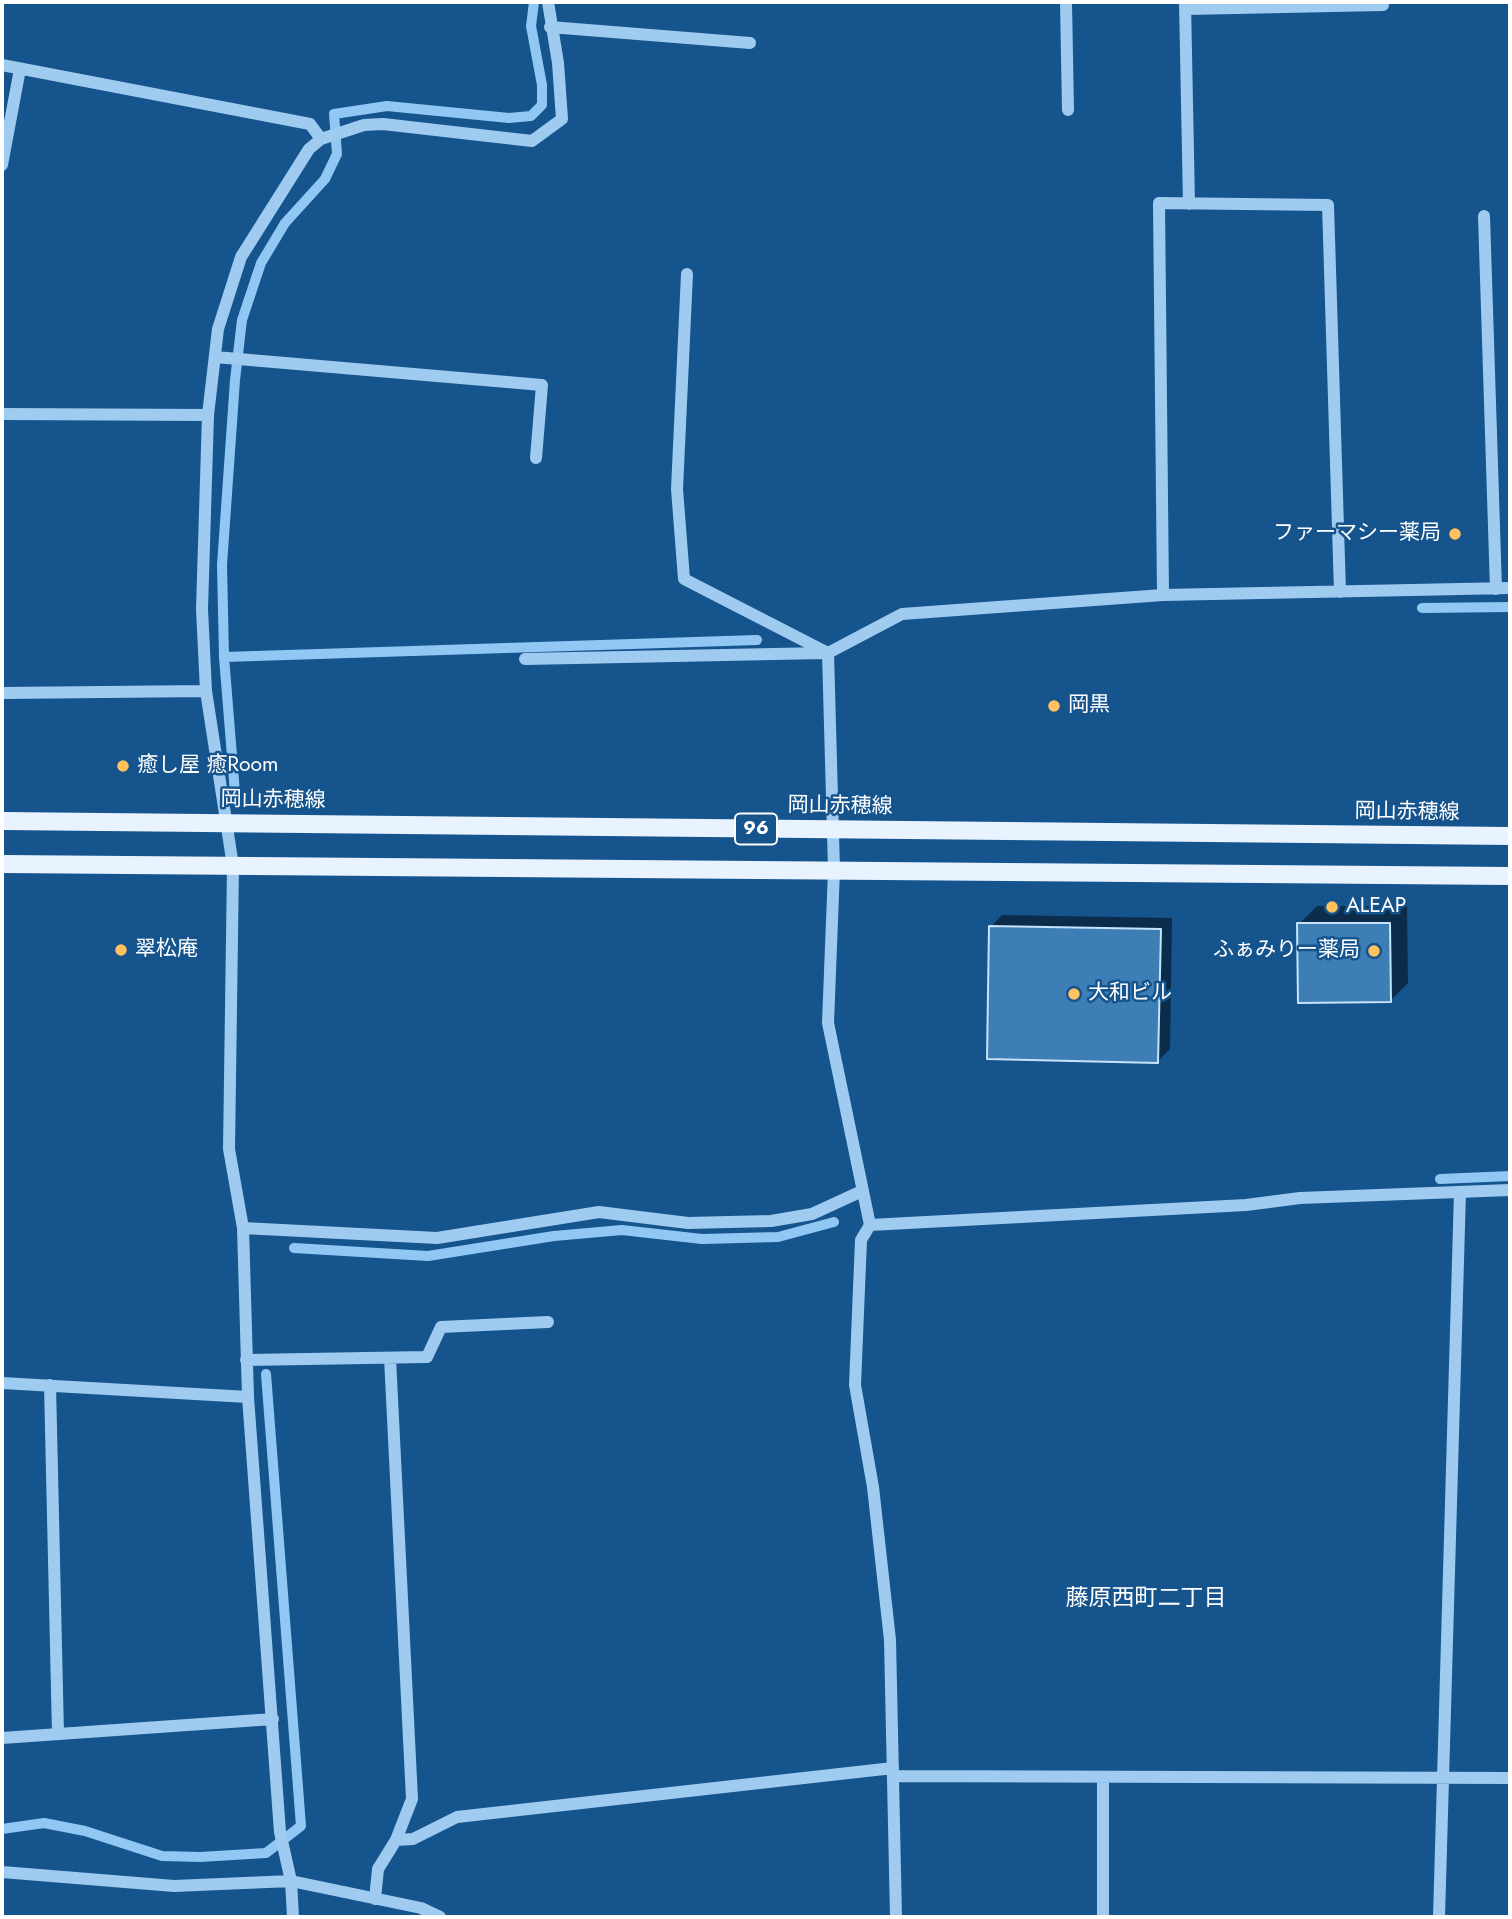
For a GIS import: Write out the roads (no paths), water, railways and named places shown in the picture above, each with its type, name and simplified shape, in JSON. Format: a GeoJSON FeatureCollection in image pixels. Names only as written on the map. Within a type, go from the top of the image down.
{"type":"FeatureCollection","features":[{"type":"Feature","properties":{"kind":"main road","name":"岡山赤穂線"},"geometry":{"type":"LineString","coordinates":[[2,821],[1510,836]]}},
{"type":"Feature","properties":{"kind":"main road","name":"96"},"geometry":{"type":"LineString","coordinates":[[2,864],[1510,876]]}},
{"type":"Feature","properties":{"kind":"street"},"geometry":{"type":"LineString","coordinates":[[293,1917],[291,1881],[280,1832],[248,1397],[243,1228],[229,1149],[233,866],[206,691],[202,609],[208,415],[218,329],[241,257],[309,149],[323,138],[364,125],[383,124],[532,141],[562,119],[558,63],[548,2]]}},
{"type":"Feature","properties":{"kind":"street"},"geometry":{"type":"LineString","coordinates":[[1066,2],[1068,110]]}},
{"type":"Feature","properties":{"kind":"street"},"geometry":{"type":"LineString","coordinates":[[1189,204],[1186,5],[1383,5]]}},
{"type":"Feature","properties":{"kind":"street"},"geometry":{"type":"LineString","coordinates":[[550,27],[750,43]]}},
{"type":"Feature","properties":{"kind":"street"},"geometry":{"type":"LineString","coordinates":[[2,65],[310,124],[323,138]]}},
{"type":"Feature","properties":{"kind":"street"},"geometry":{"type":"LineString","coordinates":[[2,165],[20,69]]}},
{"type":"Feature","properties":{"kind":"street"},"geometry":{"type":"LineString","coordinates":[[1163,595],[1159,203],[1328,205],[1340,592]]}},
{"type":"Feature","properties":{"kind":"street"},"geometry":{"type":"LineString","coordinates":[[1483,216],[1496,589]]}},
{"type":"Feature","properties":{"kind":"street"},"geometry":{"type":"LineString","coordinates":[[687,274],[677,489],[684,579],[828,653]]}},
{"type":"Feature","properties":{"kind":"street"},"geometry":{"type":"LineString","coordinates":[[215,357],[542,386],[537,458]]}},
{"type":"Feature","properties":{"kind":"street"},"geometry":{"type":"LineString","coordinates":[[2,414],[208,415]]}},
{"type":"Feature","properties":{"kind":"street"},"geometry":{"type":"LineString","coordinates":[[525,659],[828,653],[902,614],[1163,595],[1510,588]]}},
{"type":"Feature","properties":{"kind":"street"},"geometry":{"type":"LineString","coordinates":[[828,653],[834,870],[828,1023],[870,1225],[861,1240],[855,1385],[873,1487],[890,1640],[896,1917]]}},
{"type":"Feature","properties":{"kind":"street"},"geometry":{"type":"LineString","coordinates":[[2,693],[206,691]]}},
{"type":"Feature","properties":{"kind":"street"},"geometry":{"type":"LineString","coordinates":[[870,1225],[1246,1205],[1300,1198],[1510,1189]]}},
{"type":"Feature","properties":{"kind":"street"},"geometry":{"type":"LineString","coordinates":[[243,1228],[437,1238],[599,1212],[688,1223],[771,1221],[812,1214],[863,1191]]}},
{"type":"Feature","properties":{"kind":"street"},"geometry":{"type":"LineString","coordinates":[[1439,1917],[1446,1778],[1460,1192]]}},
{"type":"Feature","properties":{"kind":"street"},"geometry":{"type":"LineString","coordinates":[[246,1360],[427,1357],[441,1327],[548,1322]]}},
{"type":"Feature","properties":{"kind":"street"},"geometry":{"type":"LineString","coordinates":[[375,1899],[378,1868],[396,1840],[412,1799],[390,1358]]}},
{"type":"Feature","properties":{"kind":"street"},"geometry":{"type":"LineString","coordinates":[[2,1382],[248,1397]]}},
{"type":"Feature","properties":{"kind":"street"},"geometry":{"type":"LineString","coordinates":[[50,1385],[58,1734]]}},
{"type":"Feature","properties":{"kind":"street"},"geometry":{"type":"LineString","coordinates":[[2,1738],[273,1719]]}},
{"type":"Feature","properties":{"kind":"street"},"geometry":{"type":"LineString","coordinates":[[396,1840],[413,1839],[457,1817],[893,1772],[1103,1777],[1510,1778]]}},
{"type":"Feature","properties":{"kind":"street"},"geometry":{"type":"LineString","coordinates":[[1103,1777],[1103,1917]]}},
{"type":"Feature","properties":{"kind":"street"},"geometry":{"type":"LineString","coordinates":[[2,1872],[174,1886],[291,1881],[421,1908],[440,1917]]}},
{"type":"Feature","properties":{"kind":"waterway"},"geometry":{"type":"LineString","coordinates":[[235,793],[224,657],[222,565],[242,320],[261,263],[285,223],[325,179],[337,154],[334,114],[387,106],[509,118],[531,116],[542,105],[542,85],[531,26],[534,2]]}},
{"type":"Feature","properties":{"kind":"waterway"},"geometry":{"type":"LineString","coordinates":[[1422,608],[1510,607]]}},
{"type":"Feature","properties":{"kind":"waterway"},"geometry":{"type":"LineString","coordinates":[[224,657],[757,640]]}},
{"type":"Feature","properties":{"kind":"waterway"},"geometry":{"type":"LineString","coordinates":[[1440,1179],[1510,1176]]}},
{"type":"Feature","properties":{"kind":"waterway"},"geometry":{"type":"LineString","coordinates":[[294,1248],[428,1256],[554,1236],[622,1230],[702,1239],[778,1237],[834,1222]]}},
{"type":"Feature","properties":{"kind":"waterway"},"geometry":{"type":"LineString","coordinates":[[2,1829],[44,1823],[85,1831],[162,1856],[200,1857],[266,1853],[301,1826],[266,1374]]}},
{"type":"Feature","properties":{"kind":"place","name":"ファーマシー薬局"},"geometry":{"type":"Point","coordinates":[1455,534]}},
{"type":"Feature","properties":{"kind":"place","name":"岡黒"},"geometry":{"type":"Point","coordinates":[1054,706]}},
{"type":"Feature","properties":{"kind":"place","name":"癒し屋 癒Room"},"geometry":{"type":"Point","coordinates":[123,766]}},
{"type":"Feature","properties":{"kind":"place","name":"ALEAP"},"geometry":{"type":"Point","coordinates":[1332,907]}},
{"type":"Feature","properties":{"kind":"place","name":"翠松庵"},"geometry":{"type":"Point","coordinates":[121,950]}},
{"type":"Feature","properties":{"kind":"place","name":"ふぁみりー薬局"},"geometry":{"type":"Point","coordinates":[1374,951]}},
{"type":"Feature","properties":{"kind":"place","name":"大和ビル"},"geometry":{"type":"Point","coordinates":[1074,994]}},
{"type":"Feature","properties":{"kind":"district","name":"藤原西町二丁目"},"geometry":{"type":"Point","coordinates":[1146,1599]}}]}
